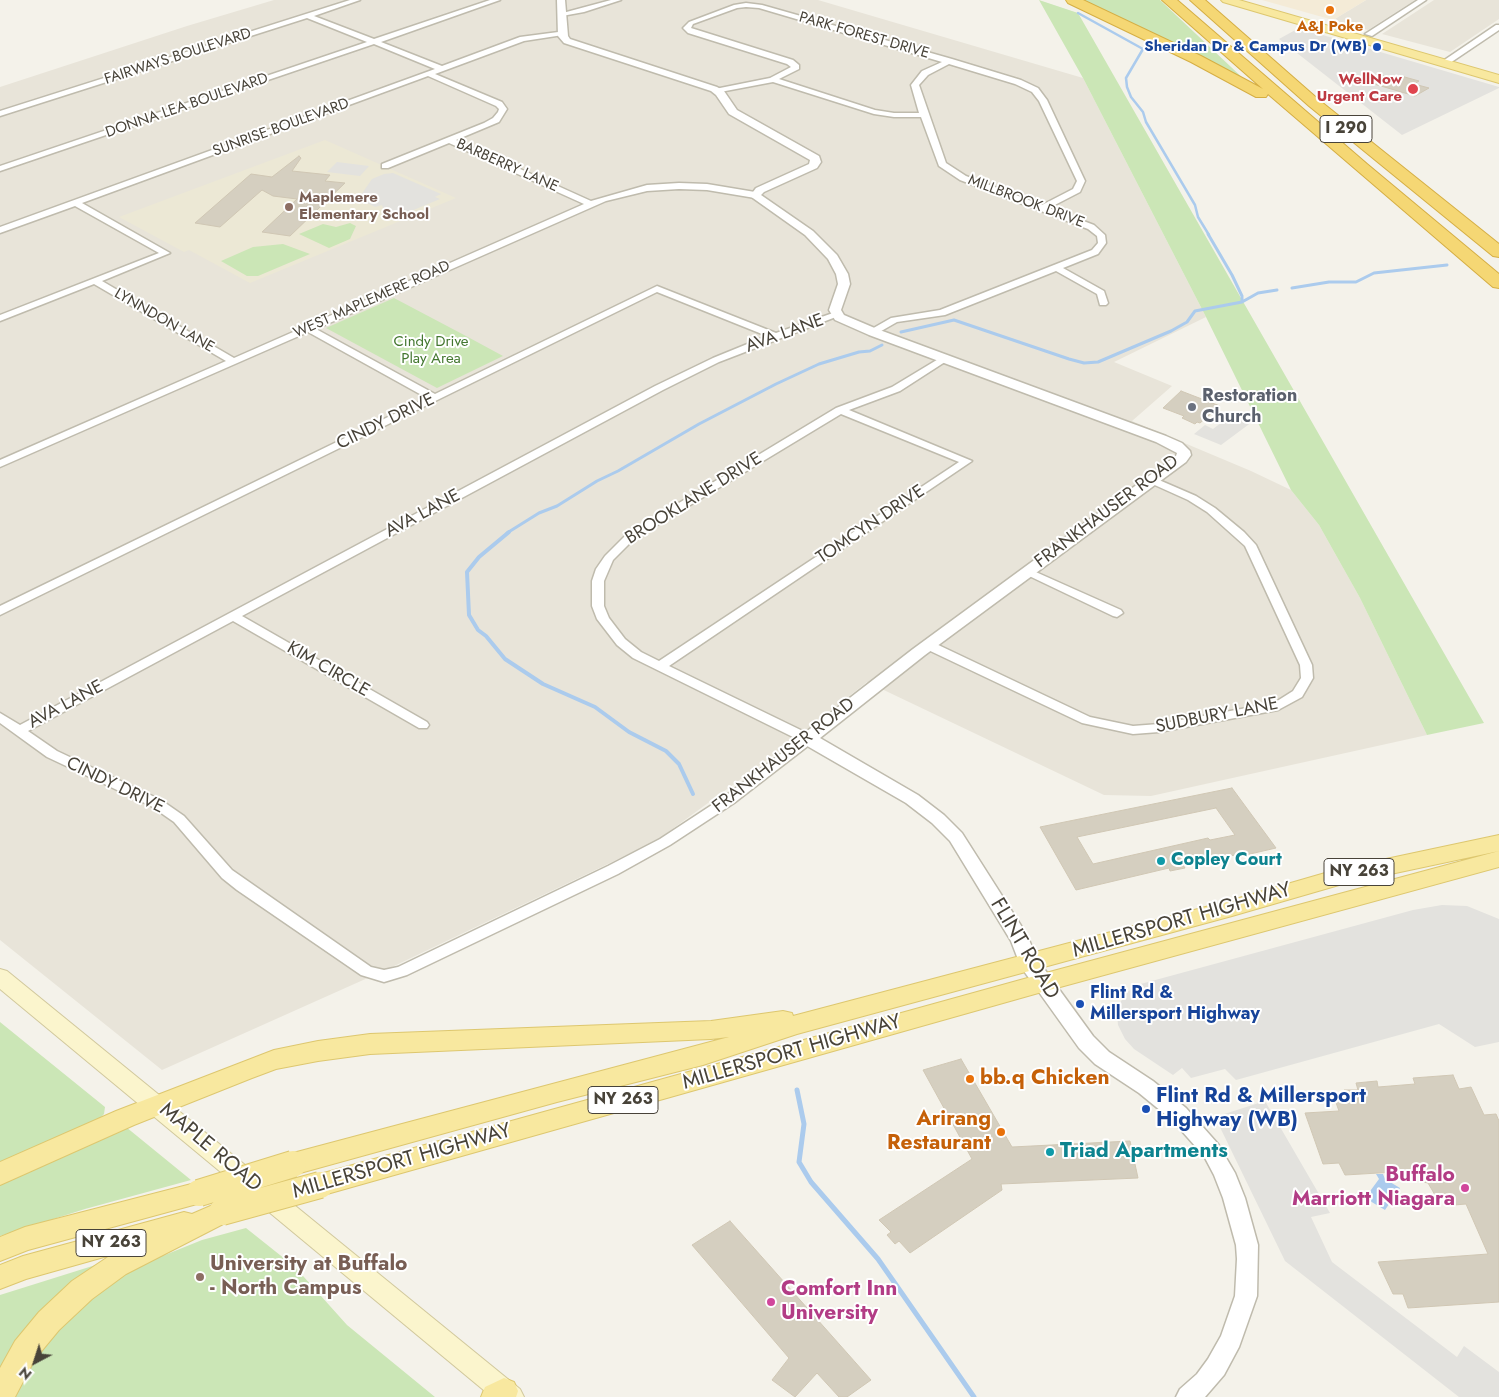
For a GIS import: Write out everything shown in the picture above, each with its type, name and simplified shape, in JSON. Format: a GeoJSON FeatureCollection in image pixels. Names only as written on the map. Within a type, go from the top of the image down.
{"type":"FeatureCollection","features":[{"type":"Feature","properties":{"kind":"highway"},"geometry":{"type":"LineString","coordinates":[[1073,0],[1246,85],[1274,102],[1361,167]]}},
{"type":"Feature","properties":{"kind":"highway","name":"I 290"},"geometry":{"type":"LineString","coordinates":[[1169,0],[1361,167],[1499,283]]}},
{"type":"Feature","properties":{"kind":"highway","name":"I 290"},"geometry":{"type":"LineString","coordinates":[[1197,0],[1314,103],[1499,252]]}},
{"type":"Feature","properties":{"kind":"main road"},"geometry":{"type":"LineString","coordinates":[[1227,0],[1448,61],[1499,72]]}},
{"type":"Feature","properties":{"kind":"main road"},"geometry":{"type":"LineString","coordinates":[[1250,0],[1369,34],[1499,79]]}},
{"type":"Feature","properties":{"kind":"main road","name":"MILLERSPORT HIGHWAY"},"geometry":{"type":"LineString","coordinates":[[0,1249],[25,1240],[293,1164],[557,1092],[703,1055],[796,1026],[1232,908],[1339,877],[1499,843]]}},
{"type":"Feature","properties":{"kind":"main road","name":"MILLERSPORT HIGHWAY"},"geometry":{"type":"LineString","coordinates":[[0,1277],[23,1268],[1042,983],[1499,859]]}},
{"type":"Feature","properties":{"kind":"main road","name":"MAPLE ROAD"},"geometry":{"type":"LineString","coordinates":[[3,984],[158,1106],[503,1396]]}},
{"type":"Feature","properties":{"kind":"main road"},"geometry":{"type":"LineString","coordinates":[[0,1174],[125,1118],[274,1060],[318,1051],[370,1044],[711,1030],[845,1013]]}},
{"type":"Feature","properties":{"kind":"main road"},"geometry":{"type":"LineString","coordinates":[[0,1396],[25,1350],[49,1321],[82,1290],[116,1266],[222,1212]]}},
{"type":"Feature","properties":{"kind":"street","name":"FAIRWAYS BOULEVARD"},"geometry":{"type":"LineString","coordinates":[[0,114],[357,0]]}},
{"type":"Feature","properties":{"kind":"street","name":"DONNA LEA BOULEVARD"},"geometry":{"type":"LineString","coordinates":[[0,169],[497,0]]}},
{"type":"Feature","properties":{"kind":"street"},"geometry":{"type":"LineString","coordinates":[[561,0],[565,39],[718,91],[733,112],[812,155],[816,159],[813,166],[754,195],[809,233],[833,257],[842,274],[844,284],[835,310],[836,315]]}},
{"type":"Feature","properties":{"kind":"street"},"geometry":{"type":"LineString","coordinates":[[562,14],[618,0]]}},
{"type":"Feature","properties":{"kind":"street"},"geometry":{"type":"LineString","coordinates":[[1369,34],[1423,0]]}},
{"type":"Feature","properties":{"kind":"street","name":"PARK FOREST DRIVE"},"geometry":{"type":"LineString","coordinates":[[718,91],[774,80],[795,70],[796,65],[691,31],[687,26],[736,6],[754,5],[1018,82],[1035,90],[1043,100],[1081,181],[1077,190],[1043,208]]}},
{"type":"Feature","properties":{"kind":"street"},"geometry":{"type":"LineString","coordinates":[[308,16],[443,69]]}},
{"type":"Feature","properties":{"kind":"street"},"geometry":{"type":"LineString","coordinates":[[1448,61],[1499,27]]}},
{"type":"Feature","properties":{"kind":"street","name":"SUNRISE BOULEVARD"},"geometry":{"type":"LineString","coordinates":[[0,230],[523,39],[563,33]]}},
{"type":"Feature","properties":{"kind":"street","name":"MILLBROOK DRIVE"},"geometry":{"type":"LineString","coordinates":[[873,332],[894,320],[942,313],[1057,268],[1095,252],[1100,247],[1102,240],[1101,235],[1091,227],[962,178],[942,164],[916,89],[917,81],[925,73],[949,61]]}},
{"type":"Feature","properties":{"kind":"street","name":"BARBERRY LANE"},"geometry":{"type":"LineString","coordinates":[[429,74],[499,104],[503,109],[500,117],[490,123],[449,140]]}},
{"type":"Feature","properties":{"kind":"street"},"geometry":{"type":"LineString","coordinates":[[774,80],[874,112],[894,115],[924,115]]}},
{"type":"Feature","properties":{"kind":"street"},"geometry":{"type":"LineString","coordinates":[[385,166],[449,140]]}},
{"type":"Feature","properties":{"kind":"street","name":"BARBERRY LANE"},"geometry":{"type":"LineString","coordinates":[[449,140],[591,204]]}},
{"type":"Feature","properties":{"kind":"street","name":"WEST MAPLEMERE ROAD"},"geometry":{"type":"LineString","coordinates":[[0,464],[591,204],[631,191],[662,186],[707,187],[754,195]]}},
{"type":"Feature","properties":{"kind":"street"},"geometry":{"type":"LineString","coordinates":[[0,318],[166,253],[76,202]]}},
{"type":"Feature","properties":{"kind":"street"},"geometry":{"type":"LineString","coordinates":[[1057,268],[1101,294],[1103,303]]}},
{"type":"Feature","properties":{"kind":"street","name":"LYNNDON LANE"},"geometry":{"type":"LineString","coordinates":[[95,281],[232,361]]}},
{"type":"Feature","properties":{"kind":"street","name":"CINDY DRIVE"},"geometry":{"type":"LineString","coordinates":[[0,611],[658,289],[776,336]]}},
{"type":"Feature","properties":{"kind":"street","name":"FRANKHAUSER ROAD"},"geometry":{"type":"LineString","coordinates":[[366,971],[381,976],[402,971],[630,862],[665,842],[712,812],[928,645],[1029,572],[1184,455],[1182,449],[1161,439],[873,332],[836,315]]}},
{"type":"Feature","properties":{"kind":"street","name":"AVA LANE"},"geometry":{"type":"LineString","coordinates":[[18,731],[659,388],[716,360],[836,315]]}},
{"type":"Feature","properties":{"kind":"street"},"geometry":{"type":"LineString","coordinates":[[308,328],[435,398]]}},
{"type":"Feature","properties":{"kind":"street","name":"BROOKLANE DRIVE"},"geometry":{"type":"LineString","coordinates":[[808,739],[660,666],[637,654],[620,642],[603,618],[598,606],[598,581],[609,558],[630,537],[840,410],[896,388],[945,358]]}},
{"type":"Feature","properties":{"kind":"street","name":"TOMCYN DRIVE"},"geometry":{"type":"LineString","coordinates":[[660,666],[967,461],[840,410]]}},
{"type":"Feature","properties":{"kind":"street","name":"SUDBURY LANE"},"geometry":{"type":"LineString","coordinates":[[928,645],[1086,720],[1118,728],[1151,729],[1242,713],[1278,706],[1298,694],[1307,678],[1306,665],[1250,545],[1225,519],[1212,510],[1192,498],[1152,480]]}},
{"type":"Feature","properties":{"kind":"street"},"geometry":{"type":"LineString","coordinates":[[1029,572],[1117,613]]}},
{"type":"Feature","properties":{"kind":"street","name":"KIM CIRCLE"},"geometry":{"type":"LineString","coordinates":[[233,616],[423,725]]}},
{"type":"Feature","properties":{"kind":"street","name":"CINDY DRIVE"},"geometry":{"type":"LineString","coordinates":[[0,717],[52,754],[156,803],[178,819],[228,874],[242,886],[366,971]]}},
{"type":"Feature","properties":{"kind":"street","name":"FLINT ROAD"},"geometry":{"type":"LineString","coordinates":[[808,739],[912,799],[938,819],[956,837],[1020,940],[1028,962],[1086,1042],[1102,1058],[1146,1087],[1170,1106],[1196,1132],[1220,1166],[1234,1198],[1247,1245],[1246,1296],[1228,1347],[1205,1382],[1188,1397]]}},
{"type":"Feature","properties":{"kind":"shaded area"},"geometry":{"type":"Polygon","coordinates":[[[274,0],[818,0],[1083,78],[1206,317],[1114,362],[1172,386],[1132,421],[1251,471],[1291,490],[1319,525],[1360,598],[1427,735],[1151,796],[1104,795],[867,682],[786,746],[656,841],[390,968],[162,1070],[0,940],[0,87],[187,26],[274,0]]]}},
{"type":"Feature","properties":{"kind":"shaded area"},"geometry":{"type":"Polygon","coordinates":[[[1262,0],[1366,0],[1333,20],[1262,0]]]}},
{"type":"Feature","properties":{"kind":"shaded area"},"geometry":{"type":"Polygon","coordinates":[[[1366,0],[1415,0],[1368,30],[1333,20],[1366,0]]]}},
{"type":"Feature","properties":{"kind":"shaded area"},"geometry":{"type":"Polygon","coordinates":[[[1434,0],[1499,0],[1499,19],[1450,52],[1382,34],[1434,0]]]}},
{"type":"Feature","properties":{"kind":"shaded area"},"geometry":{"type":"Polygon","coordinates":[[[1299,28],[1499,88],[1402,135],[1279,39],[1299,28]]]}},
{"type":"Feature","properties":{"kind":"shaded area","name":"Maplemere Elementary School"},"geometry":{"type":"Polygon","coordinates":[[[325,140],[456,198],[250,283],[189,250],[184,252],[119,217],[325,140]]]}},
{"type":"Feature","properties":{"kind":"shaded area"},"geometry":{"type":"Polygon","coordinates":[[[337,162],[369,166],[360,176],[327,172],[337,162]]]}},
{"type":"Feature","properties":{"kind":"shaded area"},"geometry":{"type":"Polygon","coordinates":[[[393,173],[441,194],[435,197],[440,199],[399,216],[384,210],[382,205],[375,207],[361,200],[366,198],[361,195],[372,179],[384,174],[393,173]]]}},
{"type":"Feature","properties":{"kind":"shaded area"},"geometry":{"type":"Polygon","coordinates":[[[1229,412],[1252,422],[1221,445],[1194,434],[1205,425],[1213,429],[1226,419],[1223,417],[1229,412]]]}},
{"type":"Feature","properties":{"kind":"shaded area"},"geometry":{"type":"Polygon","coordinates":[[[1442,905],[1467,906],[1499,919],[1499,1042],[1475,1047],[1439,1024],[1236,1080],[1225,1069],[1191,1078],[1182,1068],[1173,1075],[1134,1049],[1125,1039],[1118,1025],[1117,1014],[1120,1003],[1126,993],[1137,985],[1413,910],[1442,905]]]}},
{"type":"Feature","properties":{"kind":"shaded area"},"geometry":{"type":"Polygon","coordinates":[[[1265,1101],[1330,1213],[1311,1217],[1332,1262],[1457,1357],[1464,1346],[1499,1372],[1499,1397],[1459,1397],[1285,1261],[1215,1117],[1265,1101]]]}},
{"type":"Feature","properties":{"kind":"green space"},"geometry":{"type":"Polygon","coordinates":[[[1039,0],[1078,13],[1484,723],[1427,735],[1360,598],[1319,525],[1291,490],[1206,317],[1083,78],[1039,0]]]}},
{"type":"Feature","properties":{"kind":"green space"},"geometry":{"type":"Polygon","coordinates":[[[1078,0],[1160,0],[1248,83],[1078,0]]]}},
{"type":"Feature","properties":{"kind":"green space"},"geometry":{"type":"Polygon","coordinates":[[[350,223],[356,226],[350,239],[329,248],[299,234],[323,224],[336,227],[350,223]]]}},
{"type":"Feature","properties":{"kind":"green space"},"geometry":{"type":"Polygon","coordinates":[[[283,244],[310,254],[258,276],[247,276],[221,261],[253,247],[283,244]]]}},
{"type":"Feature","properties":{"kind":"green space","name":"Cindy Drive Play Area"},"geometry":{"type":"Polygon","coordinates":[[[394,298],[503,356],[437,388],[326,328],[394,298]]]}},
{"type":"Feature","properties":{"kind":"green space"},"geometry":{"type":"Polygon","coordinates":[[[0,1022],[105,1107],[104,1114],[95,1124],[0,1164],[0,1022]]]}},
{"type":"Feature","properties":{"kind":"green space"},"geometry":{"type":"Polygon","coordinates":[[[126,1127],[191,1180],[85,1209],[0,1236],[0,1182],[126,1127]]]}},
{"type":"Feature","properties":{"kind":"green space","name":"University at Buffalo - North Campus"},"geometry":{"type":"Polygon","coordinates":[[[246,1228],[295,1267],[347,1325],[435,1397],[10,1397],[44,1340],[97,1290],[145,1263],[202,1240],[246,1228]]]}},
{"type":"Feature","properties":{"kind":"green space"},"geometry":{"type":"Polygon","coordinates":[[[102,1263],[0,1371],[0,1295],[102,1263]]]}},
{"type":"Feature","properties":{"kind":"water"},"geometry":{"type":"Polygon","coordinates":[[[1376,1174],[1383,1174],[1385,1179],[1400,1188],[1385,1210],[1365,1198],[1379,1179],[1376,1174]]]}},
{"type":"Feature","properties":{"kind":"building"},"geometry":{"type":"Polygon","coordinates":[[[1378,74],[1395,79],[1401,76],[1419,81],[1414,84],[1429,88],[1415,96],[1364,81],[1378,74]]]}},
{"type":"Feature","properties":{"kind":"building","name":"Maplemere Elementary School"},"geometry":{"type":"Polygon","coordinates":[[[299,156],[301,158],[292,171],[330,175],[325,181],[345,183],[290,236],[262,232],[297,199],[273,196],[262,190],[220,227],[195,223],[251,174],[272,177],[299,156]]]}},
{"type":"Feature","properties":{"kind":"building","name":"Restoration Church"},"geometry":{"type":"Polygon","coordinates":[[[1181,391],[1220,406],[1200,423],[1197,422],[1195,424],[1182,418],[1184,416],[1163,408],[1181,391]]]}},
{"type":"Feature","properties":{"kind":"building"},"geometry":{"type":"Polygon","coordinates":[[[1232,788],[1276,848],[1237,857],[1235,855],[1183,865],[1185,868],[1170,871],[1169,868],[1076,890],[1040,827],[1232,788]],[[1216,808],[1077,837],[1093,864],[1208,838],[1210,840],[1235,835],[1216,808]]]}},
{"type":"Feature","properties":{"kind":"building","name":"Triad Apartments"},"geometry":{"type":"Polygon","coordinates":[[[961,1059],[1012,1147],[1130,1141],[1138,1178],[1001,1184],[1002,1190],[910,1253],[899,1241],[895,1244],[887,1235],[891,1232],[879,1220],[972,1159],[923,1070],[961,1059]]]}},
{"type":"Feature","properties":{"kind":"building","name":"Buffalo Marriott Niagara"},"geometry":{"type":"Polygon","coordinates":[[[1453,1075],[1459,1089],[1471,1087],[1484,1115],[1496,1114],[1499,1121],[1499,1302],[1408,1308],[1403,1294],[1393,1294],[1378,1262],[1488,1254],[1466,1204],[1454,1205],[1447,1193],[1435,1195],[1428,1183],[1417,1181],[1412,1171],[1345,1175],[1339,1163],[1323,1164],[1305,1113],[1339,1111],[1335,1100],[1348,1099],[1344,1090],[1358,1090],[1356,1083],[1377,1081],[1378,1087],[1415,1084],[1413,1078],[1453,1075]]]}},
{"type":"Feature","properties":{"kind":"building","name":"Comfort Inn University"},"geometry":{"type":"Polygon","coordinates":[[[730,1221],[871,1380],[847,1397],[839,1397],[817,1373],[795,1397],[772,1380],[789,1358],[692,1245],[730,1221]]]}},
{"type":"Feature","properties":{"kind":"waterway"},"geometry":{"type":"LineString","coordinates":[[1078,13],[1143,49],[1126,78],[1127,87],[1131,97],[1143,112],[1146,122],[1195,205],[1198,217],[1209,235]]}},
{"type":"Feature","properties":{"kind":"waterway"},"geometry":{"type":"LineString","coordinates":[[1208,234],[1232,275],[1242,296],[1242,302]]}},
{"type":"Feature","properties":{"kind":"waterway"},"geometry":{"type":"LineString","coordinates":[[1292,288],[1329,282],[1356,282],[1374,273],[1447,265]]}},
{"type":"Feature","properties":{"kind":"waterway"},"geometry":{"type":"LineString","coordinates":[[1242,302],[1258,293],[1277,290]]}},
{"type":"Feature","properties":{"kind":"waterway"},"geometry":{"type":"LineString","coordinates":[[901,332],[954,320],[1069,359],[1084,363],[1098,362],[1171,331],[1187,322],[1195,311],[1242,302]]}},
{"type":"Feature","properties":{"kind":"waterway"},"geometry":{"type":"LineString","coordinates":[[507,533],[539,513],[557,506],[597,481],[618,471],[699,424],[776,384],[819,364],[859,352],[870,351],[882,345]]}},
{"type":"Feature","properties":{"kind":"waterway"},"geometry":{"type":"LineString","coordinates":[[509,532],[479,557],[467,572],[469,615],[478,630],[486,636],[505,659],[543,684],[595,707],[629,732],[666,751],[679,764],[693,794]]}},
{"type":"Feature","properties":{"kind":"waterway"},"geometry":{"type":"LineString","coordinates":[[797,1090],[804,1124],[799,1162],[811,1182],[878,1259],[974,1397]]}},
{"type":"Feature","properties":{"kind":"place","name":"A&J Poke"},"geometry":{"type":"Point","coordinates":[1330,10]}},
{"type":"Feature","properties":{"kind":"place","name":"Sheridan Dr & Campus Dr (WB)"},"geometry":{"type":"Point","coordinates":[1377,47]}},
{"type":"Feature","properties":{"kind":"place","name":"WellNow Urgent Care"},"geometry":{"type":"Point","coordinates":[1413,89]}},
{"type":"Feature","properties":{"kind":"place","name":"Maplemere Elementary School"},"geometry":{"type":"Point","coordinates":[289,207]}},
{"type":"Feature","properties":{"kind":"place","name":"Restoration Church"},"geometry":{"type":"Point","coordinates":[1192,407]}},
{"type":"Feature","properties":{"kind":"place","name":"Copley Court"},"geometry":{"type":"Point","coordinates":[1161,861]}},
{"type":"Feature","properties":{"kind":"place","name":"Flint Rd & Millersport Highway"},"geometry":{"type":"Point","coordinates":[1080,1004]}},
{"type":"Feature","properties":{"kind":"place","name":"bb.q Chicken"},"geometry":{"type":"Point","coordinates":[970,1079]}},
{"type":"Feature","properties":{"kind":"place","name":"Flint Rd & Millersport Highway (WB)"},"geometry":{"type":"Point","coordinates":[1146,1109]}},
{"type":"Feature","properties":{"kind":"place","name":"Arirang Restaurant"},"geometry":{"type":"Point","coordinates":[1001,1132]}},
{"type":"Feature","properties":{"kind":"place","name":"Triad Apartments"},"geometry":{"type":"Point","coordinates":[1050,1152]}},
{"type":"Feature","properties":{"kind":"place","name":"Buffalo Marriott Niagara"},"geometry":{"type":"Point","coordinates":[1465,1188]}},
{"type":"Feature","properties":{"kind":"place","name":"University at Buffalo - North Campus"},"geometry":{"type":"Point","coordinates":[200,1277]}},
{"type":"Feature","properties":{"kind":"place","name":"Comfort Inn University"},"geometry":{"type":"Point","coordinates":[771,1302]}}]}
